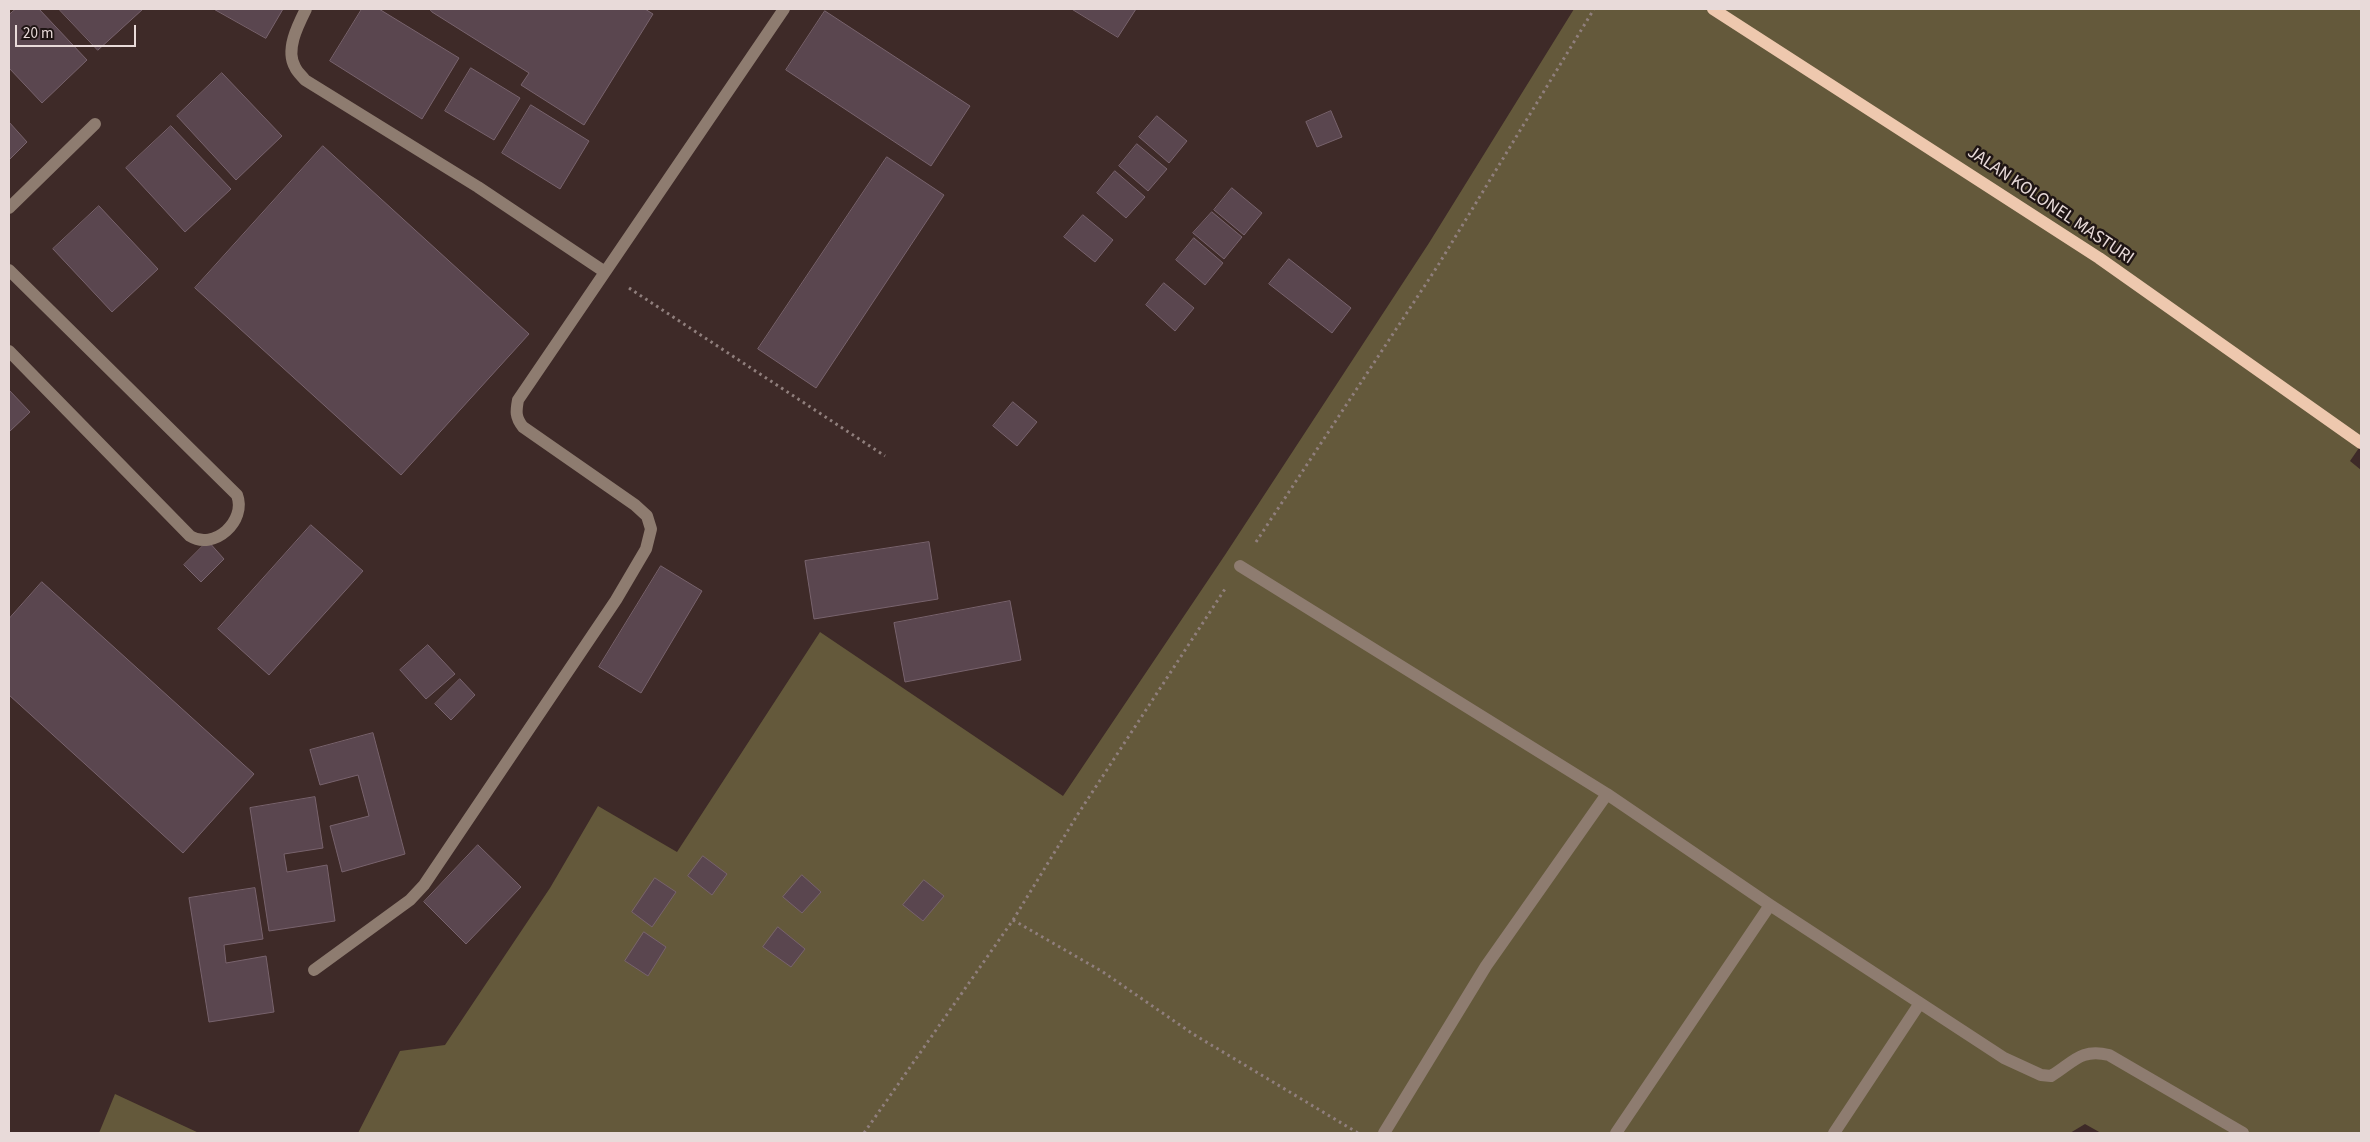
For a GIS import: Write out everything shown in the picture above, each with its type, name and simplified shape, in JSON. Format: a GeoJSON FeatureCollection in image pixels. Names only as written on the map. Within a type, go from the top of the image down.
{"type":"FeatureCollection","features":[{"type":"Feature","properties":{"kind":"main road","name":"JALAN KOLONEL MASTURI"},"geometry":{"type":"LineString","coordinates":[[1713,9],[1827,80],[2099,258],[2361,443]]}},
{"type":"Feature","properties":{"kind":"street"},"geometry":{"type":"LineString","coordinates":[[306,9],[297,27],[292,46],[294,66],[306,80],[478,187],[605,272]]}},
{"type":"Feature","properties":{"kind":"street"},"geometry":{"type":"LineString","coordinates":[[314,970],[410,900],[424,885],[616,600],[646,549],[651,528],[647,516],[636,505],[523,426],[518,420],[516,412],[518,400],[784,9]]}},
{"type":"Feature","properties":{"kind":"street"},"geometry":{"type":"LineString","coordinates":[[9,208],[95,124]]}},
{"type":"Feature","properties":{"kind":"street"},"geometry":{"type":"LineString","coordinates":[[9,270],[237,495],[240,511],[234,521],[218,538],[206,542],[197,541],[190,536],[9,351]]}},
{"type":"Feature","properties":{"kind":"street"},"geometry":{"type":"LineString","coordinates":[[1240,566],[1607,794],[1770,905],[2004,1058],[2041,1075],[2051,1076],[2082,1055],[2097,1052],[2109,1055],[2243,1133]]}},
{"type":"Feature","properties":{"kind":"street"},"geometry":{"type":"LineString","coordinates":[[1384,1133],[1486,966],[1607,794]]}},
{"type":"Feature","properties":{"kind":"street"},"geometry":{"type":"LineString","coordinates":[[1616,1133],[1770,905]]}},
{"type":"Feature","properties":{"kind":"street"},"geometry":{"type":"LineString","coordinates":[[1834,1133],[1920,1004]]}},
{"type":"Feature","properties":{"kind":"path"},"geometry":{"type":"LineString","coordinates":[[605,272],[886,456]]}},
{"type":"Feature","properties":{"kind":"path"},"geometry":{"type":"LineString","coordinates":[[1013,920],[1103,972],[1193,1034],[1358,1133]]}},
{"type":"Feature","properties":{"kind":"shaded area"},"geometry":{"type":"Polygon","coordinates":[[[1574,9],[2361,9],[2361,445],[2350,461],[2361,470],[2361,1133],[2101,1133],[2085,1124],[2070,1133],[358,1133],[400,1051],[445,1045],[550,888],[598,806],[677,852],[820,632],[1063,796],[1225,555],[1429,243],[1574,9]]]}},
{"type":"Feature","properties":{"kind":"shaded area"},"geometry":{"type":"Polygon","coordinates":[[[115,1094],[199,1133],[99,1133],[115,1094]]]}},
{"type":"Feature","properties":{"kind":"building"},"geometry":{"type":"Polygon","coordinates":[[[16,9],[39,9],[87,60],[42,103],[9,68],[9,15],[16,9]]]}},
{"type":"Feature","properties":{"kind":"building"},"geometry":{"type":"Polygon","coordinates":[[[59,9],[143,9],[98,50],[59,9]]]}},
{"type":"Feature","properties":{"kind":"building"},"geometry":{"type":"Polygon","coordinates":[[[214,9],[283,9],[266,38],[214,9]]]}},
{"type":"Feature","properties":{"kind":"building"},"geometry":{"type":"Polygon","coordinates":[[[362,9],[379,9],[459,58],[422,119],[330,61],[362,9]]]}},
{"type":"Feature","properties":{"kind":"building"},"geometry":{"type":"Polygon","coordinates":[[[430,9],[645,9],[653,14],[584,125],[521,85],[529,73],[430,9]]]}},
{"type":"Feature","properties":{"kind":"building"},"geometry":{"type":"Polygon","coordinates":[[[1072,9],[1136,9],[1118,37],[1072,9]]]}},
{"type":"Feature","properties":{"kind":"building"},"geometry":{"type":"Polygon","coordinates":[[[825,11],[970,106],[931,166],[786,70],[825,11]]]}},
{"type":"Feature","properties":{"kind":"building"},"geometry":{"type":"Polygon","coordinates":[[[471,68],[520,98],[494,140],[445,111],[471,68]]]}},
{"type":"Feature","properties":{"kind":"building"},"geometry":{"type":"Polygon","coordinates":[[[222,73],[282,136],[236,180],[177,116],[222,73]]]}},
{"type":"Feature","properties":{"kind":"building"},"geometry":{"type":"Polygon","coordinates":[[[531,105],[589,141],[560,189],[502,153],[531,105]]]}},
{"type":"Feature","properties":{"kind":"building"},"geometry":{"type":"Polygon","coordinates":[[[1331,111],[1342,137],[1317,147],[1306,122],[1331,111]]]}},
{"type":"Feature","properties":{"kind":"building"},"geometry":{"type":"Polygon","coordinates":[[[1157,116],[1187,141],[1169,163],[1139,137],[1157,116]]]}},
{"type":"Feature","properties":{"kind":"building"},"geometry":{"type":"Polygon","coordinates":[[[9,122],[27,142],[9,160],[9,122]]]}},
{"type":"Feature","properties":{"kind":"building"},"geometry":{"type":"Polygon","coordinates":[[[171,126],[231,189],[185,232],[126,168],[171,126]]]}},
{"type":"Feature","properties":{"kind":"building"},"geometry":{"type":"Polygon","coordinates":[[[1137,144],[1167,169],[1148,191],[1119,166],[1137,144]]]}},
{"type":"Feature","properties":{"kind":"building"},"geometry":{"type":"Polygon","coordinates":[[[323,146],[529,334],[401,475],[195,288],[323,146]]]}},
{"type":"Feature","properties":{"kind":"building"},"geometry":{"type":"Polygon","coordinates":[[[887,157],[944,195],[816,388],[758,349],[887,157]]]}},
{"type":"Feature","properties":{"kind":"building"},"geometry":{"type":"Polygon","coordinates":[[[1115,171],[1145,197],[1126,218],[1097,193],[1115,171]]]}},
{"type":"Feature","properties":{"kind":"building"},"geometry":{"type":"Polygon","coordinates":[[[1232,188],[1262,213],[1244,235],[1214,210],[1232,188]]]}},
{"type":"Feature","properties":{"kind":"building"},"geometry":{"type":"Polygon","coordinates":[[[99,206],[158,269],[112,312],[53,249],[99,206]]]}},
{"type":"Feature","properties":{"kind":"building"},"geometry":{"type":"Polygon","coordinates":[[[1212,212],[1242,237],[1224,259],[1193,233],[1212,212]]]}},
{"type":"Feature","properties":{"kind":"building"},"geometry":{"type":"Polygon","coordinates":[[[1083,215],[1113,240],[1095,262],[1064,237],[1083,215]]]}},
{"type":"Feature","properties":{"kind":"building"},"geometry":{"type":"Polygon","coordinates":[[[1194,238],[1223,263],[1205,285],[1176,260],[1194,238]]]}},
{"type":"Feature","properties":{"kind":"building"},"geometry":{"type":"Polygon","coordinates":[[[1289,259],[1351,308],[1332,333],[1269,284],[1289,259]]]}},
{"type":"Feature","properties":{"kind":"building"},"geometry":{"type":"Polygon","coordinates":[[[1164,283],[1194,308],[1175,331],[1146,305],[1164,283]]]}},
{"type":"Feature","properties":{"kind":"building"},"geometry":{"type":"Polygon","coordinates":[[[9,390],[30,412],[9,432],[9,390]]]}},
{"type":"Feature","properties":{"kind":"building"},"geometry":{"type":"Polygon","coordinates":[[[1013,402],[1037,422],[1017,446],[993,426],[1013,402]]]}},
{"type":"Feature","properties":{"kind":"building"},"geometry":{"type":"Polygon","coordinates":[[[311,525],[363,571],[269,675],[218,629],[311,525]]]}},
{"type":"Feature","properties":{"kind":"building"},"geometry":{"type":"Polygon","coordinates":[[[208,541],[224,559],[201,582],[184,565],[208,541]]]}},
{"type":"Feature","properties":{"kind":"building"},"geometry":{"type":"Polygon","coordinates":[[[929,542],[938,599],[814,619],[805,561],[929,542]]]}},
{"type":"Feature","properties":{"kind":"building"},"geometry":{"type":"Polygon","coordinates":[[[661,566],[702,591],[641,693],[599,667],[661,566]]]}},
{"type":"Feature","properties":{"kind":"building"},"geometry":{"type":"Polygon","coordinates":[[[42,582],[254,774],[183,853],[9,695],[9,619],[42,582]]]}},
{"type":"Feature","properties":{"kind":"building"},"geometry":{"type":"Polygon","coordinates":[[[1010,601],[1021,660],[905,682],[894,623],[1010,601]]]}},
{"type":"Feature","properties":{"kind":"building"},"geometry":{"type":"Polygon","coordinates":[[[428,645],[455,674],[426,699],[400,670],[428,645]]]}},
{"type":"Feature","properties":{"kind":"building"},"geometry":{"type":"Polygon","coordinates":[[[460,679],[475,695],[451,720],[435,704],[460,679]]]}},
{"type":"Feature","properties":{"kind":"building"},"geometry":{"type":"Polygon","coordinates":[[[373,733],[405,854],[342,872],[330,826],[369,816],[358,775],[320,785],[310,750],[373,733]]]}},
{"type":"Feature","properties":{"kind":"building"},"geometry":{"type":"Polygon","coordinates":[[[315,797],[323,848],[284,854],[287,872],[327,865],[335,921],[269,931],[250,808],[315,797]]]}},
{"type":"Feature","properties":{"kind":"building"},"geometry":{"type":"Polygon","coordinates":[[[478,845],[521,887],[466,944],[424,902],[478,845]]]}},
{"type":"Feature","properties":{"kind":"building"},"geometry":{"type":"Polygon","coordinates":[[[703,856],[727,874],[712,895],[688,876],[703,856]]]}},
{"type":"Feature","properties":{"kind":"building"},"geometry":{"type":"Polygon","coordinates":[[[802,875],[821,892],[802,913],[783,897],[802,875]]]}},
{"type":"Feature","properties":{"kind":"building"},"geometry":{"type":"Polygon","coordinates":[[[655,878],[676,892],[652,927],[632,912],[655,878]]]}},
{"type":"Feature","properties":{"kind":"building"},"geometry":{"type":"Polygon","coordinates":[[[924,880],[944,896],[923,921],[903,905],[924,880]]]}},
{"type":"Feature","properties":{"kind":"building"},"geometry":{"type":"Polygon","coordinates":[[[255,888],[263,939],[224,945],[226,963],[266,956],[274,1012],[209,1022],[189,898],[255,888]]]}},
{"type":"Feature","properties":{"kind":"building"},"geometry":{"type":"Polygon","coordinates":[[[778,927],[805,949],[791,967],[763,947],[778,927]]]}},
{"type":"Feature","properties":{"kind":"building"},"geometry":{"type":"Polygon","coordinates":[[[644,932],[666,947],[648,976],[625,961],[644,932]]]}}]}
